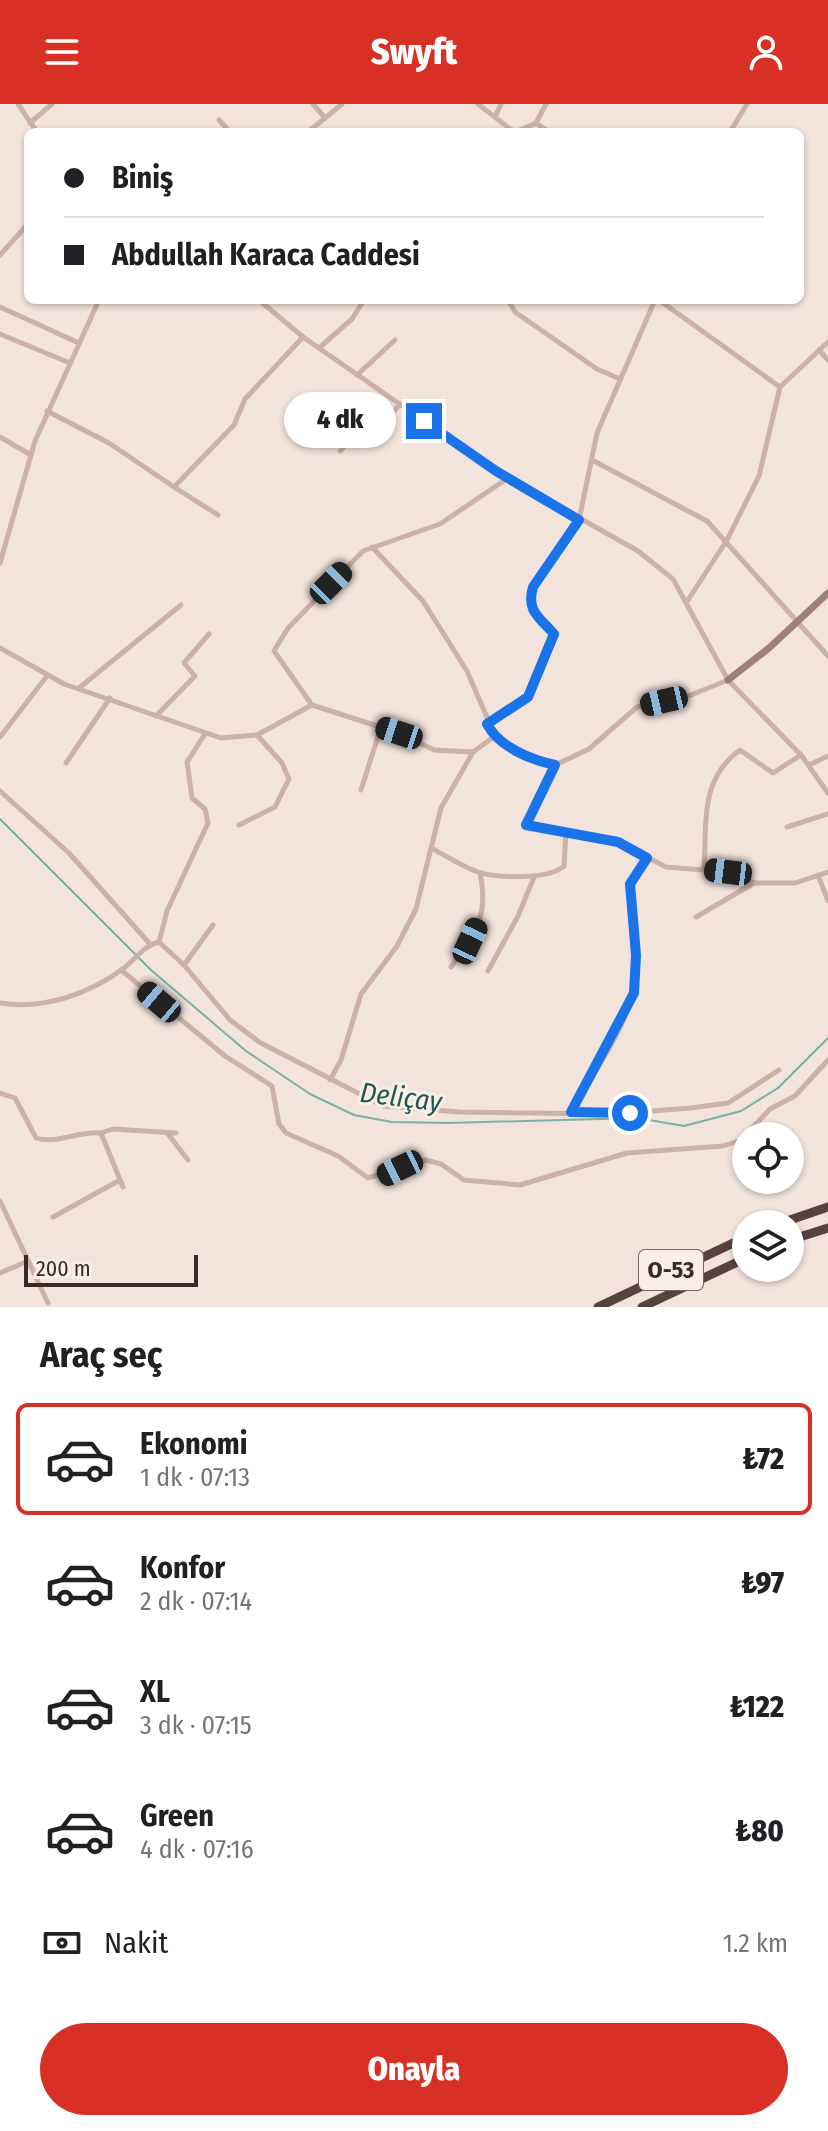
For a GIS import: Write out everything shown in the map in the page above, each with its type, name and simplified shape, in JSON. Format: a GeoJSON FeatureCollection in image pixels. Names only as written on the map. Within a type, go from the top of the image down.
{"type":"FeatureCollection","features":[{"type":"Feature","properties":{"kind":"highway"},"geometry":{"type":"LineString","coordinates":[[804,1215],[828,1207]]}},
{"type":"Feature","properties":{"kind":"highway"},"geometry":{"type":"LineString","coordinates":[[804,1236],[828,1228]]}},
{"type":"Feature","properties":{"kind":"highway","name":"O-53"},"geometry":{"type":"LineString","coordinates":[[598,1307],[732,1244]]}},
{"type":"Feature","properties":{"kind":"highway","name":"O-53"},"geometry":{"type":"LineString","coordinates":[[642,1307],[732,1265]]}},
{"type":"Feature","properties":{"kind":"street"},"geometry":{"type":"LineString","coordinates":[[18,104],[34,128]]}},
{"type":"Feature","properties":{"kind":"street"},"geometry":{"type":"LineString","coordinates":[[30,123],[52,104]]}},
{"type":"Feature","properties":{"kind":"street"},"geometry":{"type":"LineString","coordinates":[[313,104],[325,118]]}},
{"type":"Feature","properties":{"kind":"street"},"geometry":{"type":"LineString","coordinates":[[313,128],[342,104]]}},
{"type":"Feature","properties":{"kind":"street"},"geometry":{"type":"LineString","coordinates":[[478,104],[509,128]]}},
{"type":"Feature","properties":{"kind":"street"},"geometry":{"type":"LineString","coordinates":[[495,117],[501,104]]}},
{"type":"Feature","properties":{"kind":"street"},"geometry":{"type":"LineString","coordinates":[[524,128],[536,123],[546,104]]}},
{"type":"Feature","properties":{"kind":"street"},"geometry":{"type":"LineString","coordinates":[[732,128],[747,104]]}},
{"type":"Feature","properties":{"kind":"street"},"geometry":{"type":"LineString","coordinates":[[219,120],[226,128]]}},
{"type":"Feature","properties":{"kind":"street"},"geometry":{"type":"LineString","coordinates":[[536,123],[543,128]]}},
{"type":"Feature","properties":{"kind":"street"},"geometry":{"type":"LineString","coordinates":[[0,255],[24,228]]}},
{"type":"Feature","properties":{"kind":"street"},"geometry":{"type":"LineString","coordinates":[[0,562],[47,411],[97,304]]}},
{"type":"Feature","properties":{"kind":"street"},"geometry":{"type":"LineString","coordinates":[[264,304],[303,337],[508,478],[638,551],[673,579],[688,600],[728,680],[801,755],[828,793]]}},
{"type":"Feature","properties":{"kind":"street"},"geometry":{"type":"LineString","coordinates":[[319,348],[352,319],[361,304]]}},
{"type":"Feature","properties":{"kind":"street"},"geometry":{"type":"LineString","coordinates":[[510,304],[515,312],[597,369],[620,379]]}},
{"type":"Feature","properties":{"kind":"street"},"geometry":{"type":"LineString","coordinates":[[487,724],[528,697],[537,681],[554,634],[531,610],[529,600],[533,587],[579,520],[597,433],[655,304]]}},
{"type":"Feature","properties":{"kind":"street"},"geometry":{"type":"LineString","coordinates":[[663,304],[780,387]]}},
{"type":"Feature","properties":{"kind":"street"},"geometry":{"type":"LineString","coordinates":[[0,307],[79,343]]}},
{"type":"Feature","properties":{"kind":"street"},"geometry":{"type":"LineString","coordinates":[[0,334],[70,363]]}},
{"type":"Feature","properties":{"kind":"street"},"geometry":{"type":"LineString","coordinates":[[174,487],[234,425],[245,399],[303,337]]}},
{"type":"Feature","properties":{"kind":"street"},"geometry":{"type":"LineString","coordinates":[[357,375],[395,340]]}},
{"type":"Feature","properties":{"kind":"street"},"geometry":{"type":"LineString","coordinates":[[688,600],[727,540],[759,476],[780,387],[828,342]]}},
{"type":"Feature","properties":{"kind":"street"},"geometry":{"type":"LineString","coordinates":[[819,350],[828,360]]}},
{"type":"Feature","properties":{"kind":"street"},"geometry":{"type":"LineString","coordinates":[[340,451],[355,434],[365,429],[375,434],[400,404]]}},
{"type":"Feature","properties":{"kind":"street"},"geometry":{"type":"LineString","coordinates":[[47,411],[109,443],[218,515]]}},
{"type":"Feature","properties":{"kind":"street"},"geometry":{"type":"LineString","coordinates":[[0,437],[31,455]]}},
{"type":"Feature","properties":{"kind":"street"},"geometry":{"type":"LineString","coordinates":[[592,460],[707,521],[828,656]]}},
{"type":"Feature","properties":{"kind":"street"},"geometry":{"type":"LineString","coordinates":[[473,752],[434,750],[381,727],[312,705],[274,651],[288,628],[363,551],[440,524],[508,478]]}},
{"type":"Feature","properties":{"kind":"street"},"geometry":{"type":"LineString","coordinates":[[372,547],[423,601],[467,671],[487,724],[495,736],[535,761],[555,765],[589,749],[637,707],[691,695],[728,680],[828,593]]}},
{"type":"Feature","properties":{"kind":"street"},"geometry":{"type":"LineString","coordinates":[[79,688],[181,605]]}},
{"type":"Feature","properties":{"kind":"street"},"geometry":{"type":"LineString","coordinates":[[156,716],[195,676],[184,663],[209,634]]}},
{"type":"Feature","properties":{"kind":"street"},"geometry":{"type":"LineString","coordinates":[[0,648],[47,676],[221,738],[257,735],[312,705]]}},
{"type":"Feature","properties":{"kind":"street"},"geometry":{"type":"LineString","coordinates":[[0,737],[47,676]]}},
{"type":"Feature","properties":{"kind":"street"},"geometry":{"type":"LineString","coordinates":[[66,763],[110,698]]}},
{"type":"Feature","properties":{"kind":"street"},"geometry":{"type":"LineString","coordinates":[[361,790],[381,727]]}},
{"type":"Feature","properties":{"kind":"street"},"geometry":{"type":"LineString","coordinates":[[159,942],[167,911],[208,823],[205,809],[192,798],[187,762],[205,734]]}},
{"type":"Feature","properties":{"kind":"street"},"geometry":{"type":"LineString","coordinates":[[239,825],[275,807],[289,779],[282,763],[257,735]]}},
{"type":"Feature","properties":{"kind":"street"},"geometry":{"type":"LineString","coordinates":[[330,1080],[341,1060],[361,994],[397,946],[416,909],[441,808],[473,752],[495,736]]}},
{"type":"Feature","properties":{"kind":"street"},"geometry":{"type":"LineString","coordinates":[[704,869],[709,786],[727,762],[740,750],[773,773],[801,755]]}},
{"type":"Feature","properties":{"kind":"street"},"geometry":{"type":"LineString","coordinates":[[809,765],[828,756]]}},
{"type":"Feature","properties":{"kind":"street"},"geometry":{"type":"LineString","coordinates":[[555,765],[526,825],[618,842],[666,867],[728,872],[755,883],[795,883],[828,872]]}},
{"type":"Feature","properties":{"kind":"street"},"geometry":{"type":"LineString","coordinates":[[0,791],[69,853],[148,946]]}},
{"type":"Feature","properties":{"kind":"street"},"geometry":{"type":"LineString","coordinates":[[787,827],[828,814]]}},
{"type":"Feature","properties":{"kind":"street"},"geometry":{"type":"LineString","coordinates":[[433,849],[480,873],[534,877],[559,871],[564,866],[566,831]]}},
{"type":"Feature","properties":{"kind":"street"},"geometry":{"type":"LineString","coordinates":[[571,1112],[634,993],[636,955],[630,884],[647,858]]}},
{"type":"Feature","properties":{"kind":"street"},"geometry":{"type":"LineString","coordinates":[[451,967],[470,941],[484,911],[480,873]]}},
{"type":"Feature","properties":{"kind":"street"},"geometry":{"type":"LineString","coordinates":[[818,875],[828,901]]}},
{"type":"Feature","properties":{"kind":"street"},"geometry":{"type":"LineString","coordinates":[[488,971],[534,877]]}},
{"type":"Feature","properties":{"kind":"street"},"geometry":{"type":"LineString","coordinates":[[696,917],[755,883]]}},
{"type":"Feature","properties":{"kind":"street"},"geometry":{"type":"LineString","coordinates":[[184,965],[213,925]]}},
{"type":"Feature","properties":{"kind":"street"},"geometry":{"type":"LineString","coordinates":[[0,1003],[19,1006],[61,999],[85,991],[128,965],[148,946],[159,942]]}},
{"type":"Feature","properties":{"kind":"street"},"geometry":{"type":"LineString","coordinates":[[159,942],[184,965],[230,1020],[259,1042],[383,1106],[398,1109],[611,1114],[728,1103],[779,1070]]}},
{"type":"Feature","properties":{"kind":"street"},"geometry":{"type":"LineString","coordinates":[[121,970],[225,1056],[272,1086],[279,1124],[286,1133],[338,1156],[368,1178],[426,1160],[441,1164],[464,1180],[520,1185],[627,1153],[723,1146],[741,1140],[770,1109],[795,1096],[828,1060]]}},
{"type":"Feature","properties":{"kind":"street"},"geometry":{"type":"LineString","coordinates":[[0,1093],[15,1098],[36,1138],[45,1141],[113,1129],[176,1133]]}},
{"type":"Feature","properties":{"kind":"street"},"geometry":{"type":"LineString","coordinates":[[101,1133],[123,1187]]}},
{"type":"Feature","properties":{"kind":"street"},"geometry":{"type":"LineString","coordinates":[[167,1133],[188,1160]]}},
{"type":"Feature","properties":{"kind":"street"},"geometry":{"type":"LineString","coordinates":[[53,1217],[120,1180]]}},
{"type":"Feature","properties":{"kind":"street"},"geometry":{"type":"LineString","coordinates":[[0,1201],[48,1303]]}},
{"type":"Feature","properties":{"kind":"street"},"geometry":{"type":"LineString","coordinates":[[0,1273],[28,1261]]}},
{"type":"Feature","properties":{"kind":"waterway","name":"Deliçay"},"geometry":{"type":"LineString","coordinates":[[0,819],[151,970],[246,1051],[310,1094],[354,1115],[392,1122],[448,1123],[637,1118],[684,1126],[741,1111],[778,1088],[828,1038]]}},
{"type":"Feature","properties":{"kind":"route"},"geometry":{"type":"LineString","coordinates":[[424,421],[496,471],[579,520],[533,587],[529,600],[531,610],[554,634],[537,681],[528,697],[487,724],[495,736],[505,743],[535,761],[555,765],[526,825],[618,842],[647,858],[630,884],[636,955],[634,993],[571,1112],[630,1113]]}}]}
